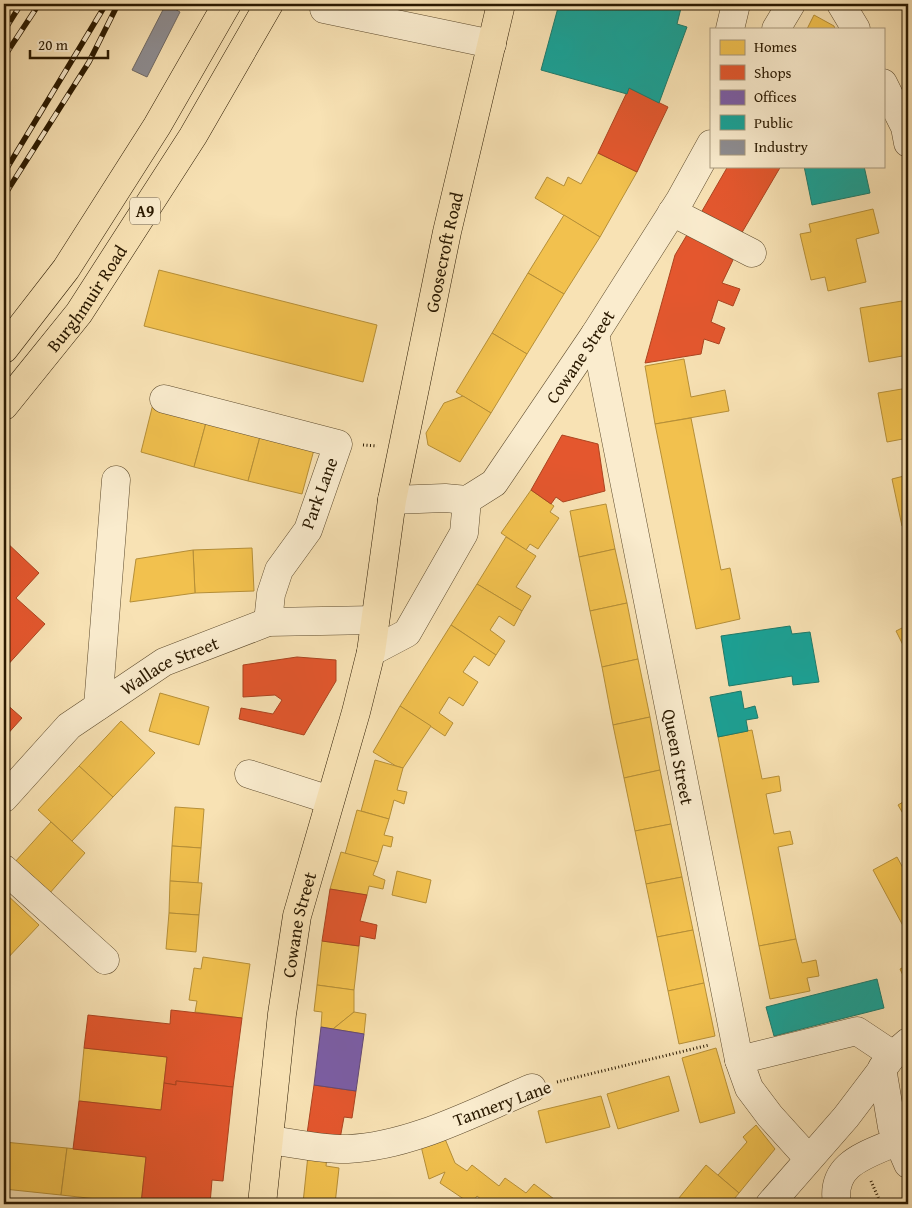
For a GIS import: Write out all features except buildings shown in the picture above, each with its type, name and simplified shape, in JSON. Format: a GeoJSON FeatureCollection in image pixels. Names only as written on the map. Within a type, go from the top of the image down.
{"type":"FeatureCollection","features":[{"type":"Feature","properties":{"kind":"main road","name":"Burghmuir Road"},"geometry":{"type":"LineString","coordinates":[[4,349],[66,269],[157,126],[228,4]]}},
{"type":"Feature","properties":{"kind":"main road","name":"Burghmuir Road"},"geometry":{"type":"LineString","coordinates":[[4,406],[79,313],[193,136],[269,4]]}},
{"type":"Feature","properties":{"kind":"main road","name":"Goosecroft Road"},"geometry":{"type":"LineString","coordinates":[[392,500],[447,232],[500,4]]}},
{"type":"Feature","properties":{"kind":"main road","name":"Cowane Street"},"geometry":{"type":"LineString","coordinates":[[262,1204],[282,1014],[297,916],[370,652],[392,500]]}},
{"type":"Feature","properties":{"kind":"street"},"geometry":{"type":"LineString","coordinates":[[730,28],[736,4]]}},
{"type":"Feature","properties":{"kind":"street"},"geometry":{"type":"LineString","coordinates":[[777,28],[791,4]]}},
{"type":"Feature","properties":{"kind":"street"},"geometry":{"type":"LineString","coordinates":[[841,4],[855,28]]}},
{"type":"Feature","properties":{"kind":"street"},"geometry":{"type":"LineString","coordinates":[[324,9],[492,44]]}},
{"type":"Feature","properties":{"kind":"street"},"geometry":{"type":"LineString","coordinates":[[884,85],[905,127],[908,143]]}},
{"type":"Feature","properties":{"kind":"street","name":"Cowane Street"},"geometry":{"type":"LineString","coordinates":[[467,500],[494,483],[595,334],[676,206],[710,146]]}},
{"type":"Feature","properties":{"kind":"street"},"geometry":{"type":"LineString","coordinates":[[676,206],[752,252]]}},
{"type":"Feature","properties":{"kind":"street","name":"Queen Street"},"geometry":{"type":"LineString","coordinates":[[595,334],[737,1049],[749,1088],[770,1116],[808,1158]]}},
{"type":"Feature","properties":{"kind":"street","name":"Park Lane"},"geometry":{"type":"LineString","coordinates":[[164,399],[338,444],[308,530],[279,570],[271,594],[268,622]]}},
{"type":"Feature","properties":{"kind":"street"},"geometry":{"type":"LineString","coordinates":[[98,706],[116,480]]}},
{"type":"Feature","properties":{"kind":"street"},"geometry":{"type":"LineString","coordinates":[[370,652],[407,633],[464,533],[467,500],[444,498],[392,500]]}},
{"type":"Feature","properties":{"kind":"street","name":"Wallace Street"},"geometry":{"type":"LineString","coordinates":[[4,798],[69,726],[164,662],[268,622],[375,620]]}},
{"type":"Feature","properties":{"kind":"street"},"geometry":{"type":"LineString","coordinates":[[249,774],[330,800]]}},
{"type":"Feature","properties":{"kind":"street"},"geometry":{"type":"LineString","coordinates":[[4,869],[105,960]]}},
{"type":"Feature","properties":{"kind":"street"},"geometry":{"type":"LineString","coordinates":[[737,1049],[857,1030],[895,1055]]}},
{"type":"Feature","properties":{"kind":"street"},"geometry":{"type":"LineString","coordinates":[[837,1204],[835,1190],[841,1172],[862,1158],[903,1153],[892,1127],[895,1055]]}},
{"type":"Feature","properties":{"kind":"street"},"geometry":{"type":"LineString","coordinates":[[770,1204],[808,1158],[846,1117],[895,1055]]}},
{"type":"Feature","properties":{"kind":"street","name":"Tannery Lane"},"geometry":{"type":"LineString","coordinates":[[269,1140],[348,1149],[383,1144],[420,1134],[532,1088]]}},
{"type":"Feature","properties":{"kind":"path","name":"Tannery Lane"},"geometry":{"type":"LineString","coordinates":[[532,1088],[737,1049]]}},
{"type":"Feature","properties":{"kind":"railway"},"geometry":{"type":"LineString","coordinates":[[4,31],[21,4]]}},
{"type":"Feature","properties":{"kind":"railway"},"geometry":{"type":"LineString","coordinates":[[4,57],[39,4]]}},
{"type":"Feature","properties":{"kind":"railway"},"geometry":{"type":"LineString","coordinates":[[4,173],[106,4]]}},
{"type":"Feature","properties":{"kind":"railway"},"geometry":{"type":"LineString","coordinates":[[4,196],[89,62],[118,4]]}}]}
